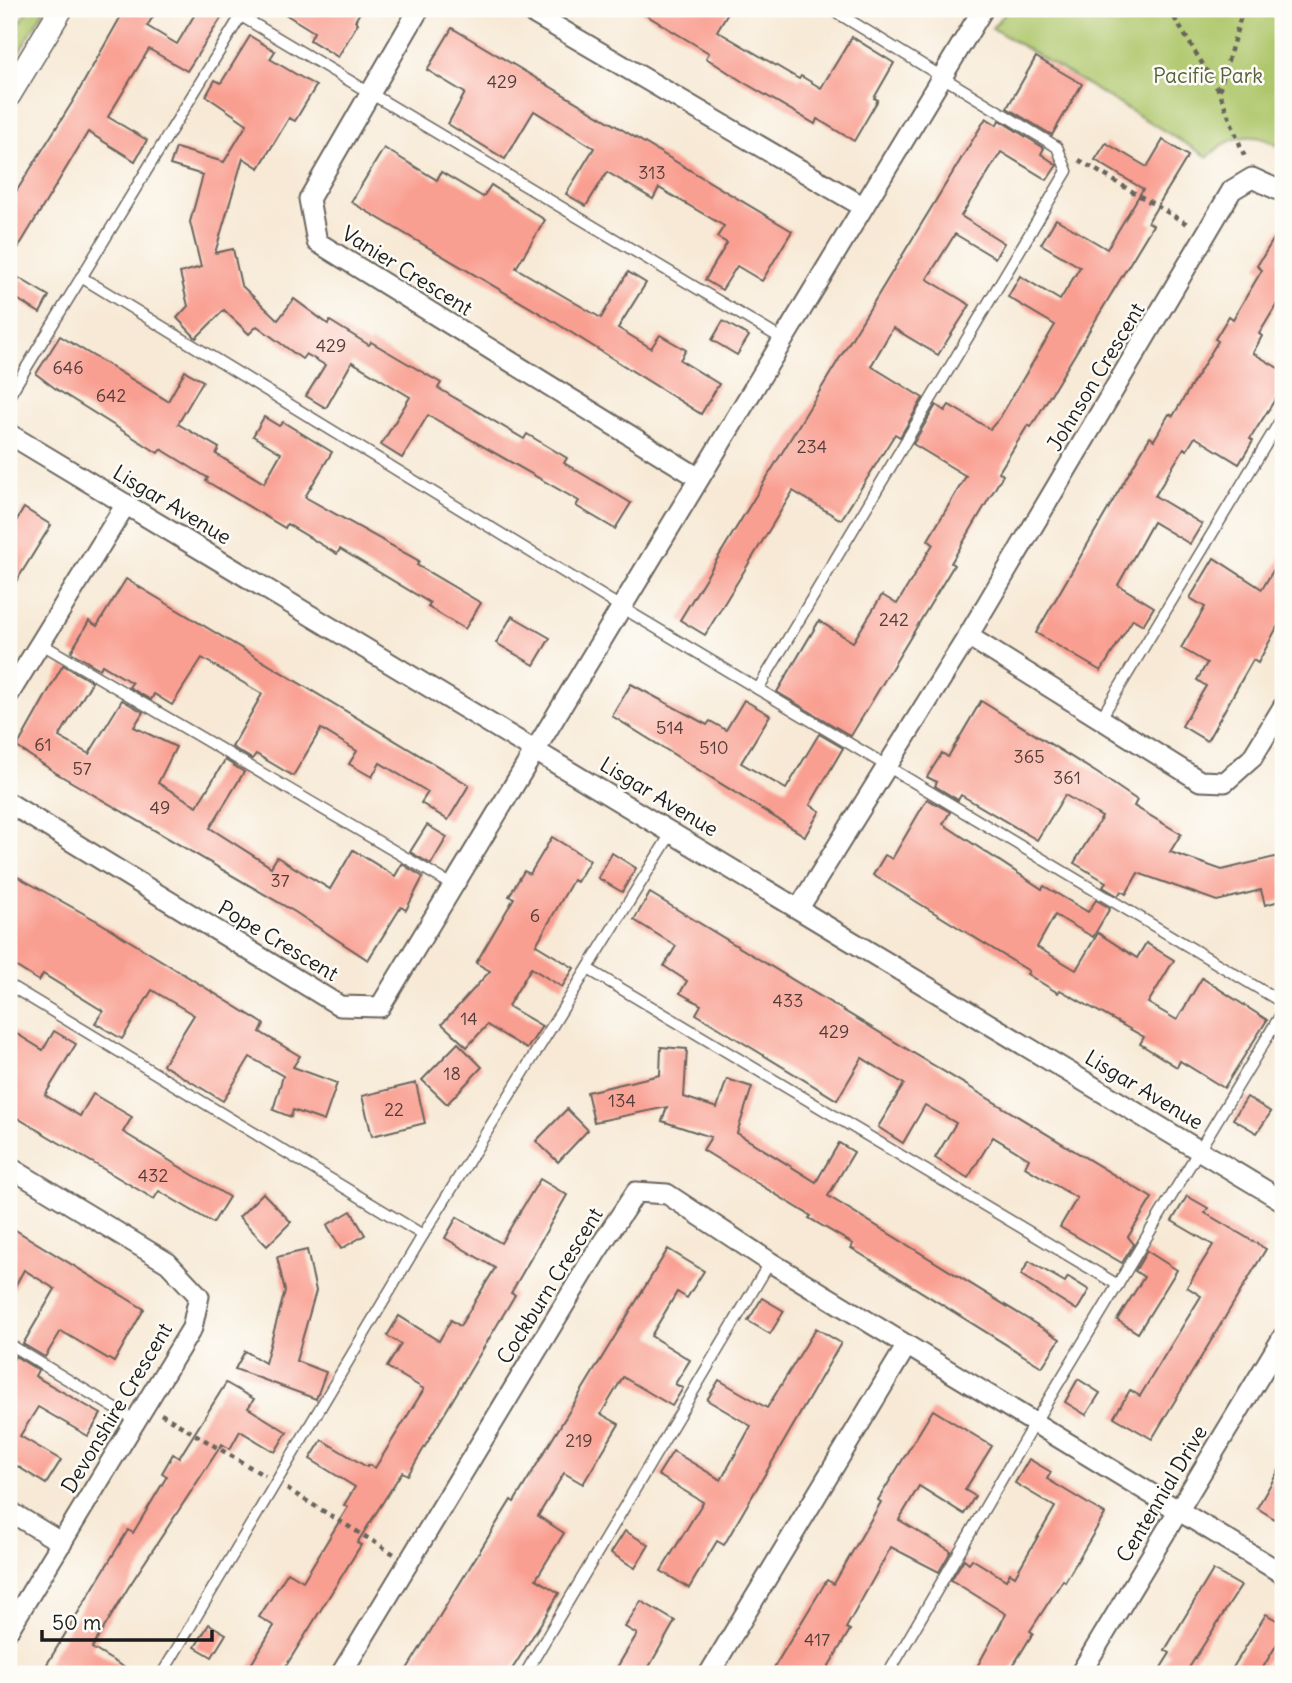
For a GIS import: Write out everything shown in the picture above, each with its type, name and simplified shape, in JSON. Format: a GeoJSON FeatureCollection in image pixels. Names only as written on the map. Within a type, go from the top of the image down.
{"type":"FeatureCollection","features":[{"type":"Feature","properties":{"kind":"street"},"geometry":{"type":"LineString","coordinates":[[9,95],[61,9]]}},
{"type":"Feature","properties":{"kind":"street","name":"Vanier Crescent"},"geometry":{"type":"LineString","coordinates":[[419,9],[309,199],[317,242],[699,478]]}},
{"type":"Feature","properties":{"kind":"street"},"geometry":{"type":"LineString","coordinates":[[526,9],[862,206]]}},
{"type":"Feature","properties":{"kind":"street"},"geometry":{"type":"LineString","coordinates":[[534,749],[983,9]]}},
{"type":"Feature","properties":{"kind":"street","name":"Johnson Crescent"},"geometry":{"type":"LineString","coordinates":[[799,908],[968,636],[1232,190],[1252,178],[1283,192]]}},
{"type":"Feature","properties":{"kind":"street","name":"Lisgar Avenue"},"geometry":{"type":"LineString","coordinates":[[9,434],[1283,1201]]}},
{"type":"Feature","properties":{"kind":"street"},"geometry":{"type":"LineString","coordinates":[[9,694],[126,504]]}},
{"type":"Feature","properties":{"kind":"street"},"geometry":{"type":"LineString","coordinates":[[968,636],[1200,781],[1225,782],[1252,758],[1283,707]]}},
{"type":"Feature","properties":{"kind":"street","name":"Pope Crescent"},"geometry":{"type":"LineString","coordinates":[[9,803],[340,1006],[380,1007],[534,749]]}},
{"type":"Feature","properties":{"kind":"street","name":"Devonshire Crescent"},"geometry":{"type":"LineString","coordinates":[[9,1167],[168,1263],[199,1296],[192,1328],[9,1629]]}},
{"type":"Feature","properties":{"kind":"street","name":"Cockburn Crescent"},"geometry":{"type":"LineString","coordinates":[[341,1674],[595,1254],[636,1192],[667,1194],[770,1262],[1283,1574]]}},
{"type":"Feature","properties":{"kind":"street","name":"Centennial Drive"},"geometry":{"type":"LineString","coordinates":[[1080,1674],[1283,1337]]}},
{"type":"Feature","properties":{"kind":"street"},"geometry":{"type":"LineString","coordinates":[[709,1674],[906,1345]]}},
{"type":"Feature","properties":{"kind":"street"},"geometry":{"type":"LineString","coordinates":[[9,1511],[62,1543]]}},
{"type":"Feature","properties":{"kind":"lane"},"geometry":{"type":"LineString","coordinates":[[758,689],[1067,171],[1057,147],[831,9]]}},
{"type":"Feature","properties":{"kind":"lane"},"geometry":{"type":"LineString","coordinates":[[9,396],[243,12],[369,94],[782,339]]}},
{"type":"Feature","properties":{"kind":"lane"},"geometry":{"type":"LineString","coordinates":[[81,276],[886,767],[1283,1003]]}},
{"type":"Feature","properties":{"kind":"lane"},"geometry":{"type":"LineString","coordinates":[[1101,718],[1283,416]]}},
{"type":"Feature","properties":{"kind":"lane"},"geometry":{"type":"LineString","coordinates":[[40,643],[454,886]]}},
{"type":"Feature","properties":{"kind":"lane"},"geometry":{"type":"LineString","coordinates":[[162,1674],[423,1236],[672,831]]}},
{"type":"Feature","properties":{"kind":"lane"},"geometry":{"type":"LineString","coordinates":[[588,969],[1118,1285]]}},
{"type":"Feature","properties":{"kind":"lane"},"geometry":{"type":"LineString","coordinates":[[9,985],[423,1236]]}},
{"type":"Feature","properties":{"kind":"lane"},"geometry":{"type":"LineString","coordinates":[[888,1674],[1035,1422],[1283,1011]]}},
{"type":"Feature","properties":{"kind":"lane"},"geometry":{"type":"LineString","coordinates":[[525,1674],[770,1262]]}},
{"type":"Feature","properties":{"kind":"lane"},"geometry":{"type":"LineString","coordinates":[[9,1343],[136,1420]]}},
{"type":"Feature","properties":{"kind":"lane"},"geometry":{"type":"LineString","coordinates":[[1277,1674],[1283,1664]]}},
{"type":"Feature","properties":{"kind":"path"},"geometry":{"type":"LineString","coordinates":[[1169,9],[1219,91],[1240,140]]}},
{"type":"Feature","properties":{"kind":"path"},"geometry":{"type":"LineString","coordinates":[[1219,91],[1243,9]]}},
{"type":"Feature","properties":{"kind":"path"},"geometry":{"type":"LineString","coordinates":[[1057,147],[1187,223]]}},
{"type":"Feature","properties":{"kind":"green space"},"geometry":{"type":"Polygon","coordinates":[[[28,9],[45,9],[9,69],[9,41],[28,9]]]}},
{"type":"Feature","properties":{"kind":"green space","name":"Pacific Park"},"geometry":{"type":"Polygon","coordinates":[[[1009,9],[1283,9],[1283,150],[1264,139],[1245,137],[1226,143],[1208,157],[992,28],[1009,9]]]}},
{"type":"Feature","properties":{"kind":"building"},"geometry":{"type":"Polygon","coordinates":[[[125,9],[158,9],[147,26],[177,44],[198,9],[227,9],[187,71],[149,49],[108,117],[147,140],[135,161],[88,132],[9,263],[9,203],[73,101],[125,9]]]}},
{"type":"Feature","properties":{"kind":"building"},"geometry":{"type":"Polygon","coordinates":[[[277,9],[362,9],[355,21],[358,23],[338,57],[310,40],[314,32],[277,9]]]}},
{"type":"Feature","properties":{"kind":"building"},"geometry":{"type":"Polygon","coordinates":[[[636,9],[730,9],[717,31],[799,79],[801,76],[821,88],[852,37],[894,63],[874,98],[878,100],[854,141],[817,119],[815,124],[743,82],[706,58],[709,53],[636,9]]]}},
{"type":"Feature","properties":{"kind":"building"},"geometry":{"type":"Polygon","coordinates":[[[452,28],[792,231],[762,281],[737,266],[722,290],[705,280],[727,243],[717,237],[724,226],[659,188],[653,199],[607,172],[586,206],[566,194],[594,148],[534,111],[505,159],[448,124],[465,93],[427,70],[452,28]]]}},
{"type":"Feature","properties":{"kind":"building"},"geometry":{"type":"Polygon","coordinates":[[[250,36],[275,51],[270,59],[316,86],[295,121],[289,118],[259,168],[243,158],[215,253],[233,249],[241,285],[278,320],[294,299],[328,324],[330,321],[369,345],[371,342],[441,383],[438,388],[524,439],[527,434],[567,458],[564,463],[631,503],[615,529],[576,506],[579,501],[428,415],[402,458],[381,445],[410,397],[352,362],[326,408],[306,396],[325,365],[306,354],[302,359],[257,326],[249,334],[224,310],[196,338],[177,318],[188,306],[180,273],[201,267],[190,222],[203,175],[170,165],[176,148],[224,162],[247,124],[206,96],[215,80],[221,83],[250,36]]]}},
{"type":"Feature","properties":{"kind":"building"},"geometry":{"type":"Polygon","coordinates":[[[1036,57],[1082,84],[1052,135],[1007,108],[1036,57]]]}},
{"type":"Feature","properties":{"kind":"building"},"geometry":{"type":"Polygon","coordinates":[[[986,118],[997,125],[999,120],[1044,148],[1041,154],[1057,165],[1047,180],[1001,152],[961,216],[1004,243],[995,258],[955,234],[927,279],[970,305],[938,355],[893,328],[871,366],[923,398],[900,437],[895,434],[841,520],[793,491],[705,635],[680,620],[986,118]]]}},
{"type":"Feature","properties":{"kind":"building"},"geometry":{"type":"Polygon","coordinates":[[[1163,140],[1188,156],[1148,222],[1153,225],[1031,427],[1028,425],[999,472],[1003,475],[951,563],[954,565],[851,736],[777,692],[819,621],[853,642],[882,595],[897,604],[933,544],[928,540],[966,476],[913,444],[936,405],[945,411],[949,405],[990,429],[999,419],[1055,325],[1008,297],[1020,276],[1060,300],[1080,267],[1041,244],[1056,219],[1107,249],[1143,189],[1095,160],[1106,143],[1147,167],[1163,140]]]}},
{"type":"Feature","properties":{"kind":"building"},"geometry":{"type":"Polygon","coordinates":[[[384,148],[437,180],[441,172],[483,197],[491,185],[545,220],[516,268],[601,318],[628,272],[646,283],[618,328],[651,348],[660,335],[686,350],[680,360],[719,384],[701,414],[548,318],[351,202],[384,148]]]}},
{"type":"Feature","properties":{"kind":"building"},"geometry":{"type":"Polygon","coordinates":[[[1283,224],[1283,294],[1259,334],[1262,336],[1253,353],[1283,371],[1283,403],[1276,398],[1250,439],[1253,441],[1239,464],[1195,437],[1187,450],[1184,448],[1155,496],[1202,524],[1190,544],[1153,522],[1118,585],[1154,607],[1143,625],[1133,619],[1101,671],[1036,633],[1150,437],[1154,440],[1169,414],[1173,416],[1218,341],[1215,339],[1229,316],[1233,319],[1262,270],[1257,266],[1283,224]]]}},
{"type":"Feature","properties":{"kind":"building"},"geometry":{"type":"Polygon","coordinates":[[[9,272],[49,296],[40,313],[9,294],[9,272]]]}},
{"type":"Feature","properties":{"kind":"building"},"geometry":{"type":"Polygon","coordinates":[[[723,321],[749,336],[737,355],[712,340],[723,321]]]}},
{"type":"Feature","properties":{"kind":"building"},"geometry":{"type":"Polygon","coordinates":[[[60,336],[168,401],[185,371],[203,381],[178,424],[219,448],[216,454],[264,483],[281,453],[253,436],[264,417],[279,426],[283,422],[332,452],[305,497],[419,561],[417,565],[481,603],[465,629],[428,607],[430,603],[340,549],[337,554],[287,524],[285,528],[206,481],[208,478],[161,449],[158,453],[56,389],[36,374],[60,336]]]}},
{"type":"Feature","properties":{"kind":"building"},"geometry":{"type":"Polygon","coordinates":[[[24,508],[51,525],[9,593],[9,533],[24,508]]]}},
{"type":"Feature","properties":{"kind":"building"},"geometry":{"type":"Polygon","coordinates":[[[1283,554],[1283,616],[1258,663],[1253,660],[1207,741],[1182,726],[1206,686],[1197,680],[1207,663],[1181,648],[1205,607],[1190,598],[1214,558],[1262,589],[1283,554]]]}},
{"type":"Feature","properties":{"kind":"building"},"geometry":{"type":"Polygon","coordinates":[[[126,579],[469,785],[448,820],[421,803],[428,792],[380,763],[372,777],[349,764],[357,751],[321,729],[293,776],[256,754],[252,759],[232,747],[262,694],[202,658],[172,705],[154,694],[151,700],[129,687],[132,683],[102,665],[100,669],[71,652],[89,621],[97,626],[126,579]]]}},
{"type":"Feature","properties":{"kind":"building"},"geometry":{"type":"Polygon","coordinates":[[[512,616],[550,638],[534,665],[496,643],[512,616]]]}},
{"type":"Feature","properties":{"kind":"building"},"geometry":{"type":"Polygon","coordinates":[[[63,665],[92,682],[59,737],[89,754],[122,700],[143,712],[134,727],[176,747],[158,783],[197,806],[225,760],[244,772],[210,828],[271,867],[277,857],[330,889],[353,850],[395,876],[402,864],[423,877],[406,910],[401,907],[368,960],[295,912],[56,773],[17,747],[63,665]]]}},
{"type":"Feature","properties":{"kind":"building"},"geometry":{"type":"Polygon","coordinates":[[[631,684],[707,725],[710,721],[726,730],[744,700],[770,715],[741,763],[786,789],[819,734],[843,748],[810,805],[820,811],[805,836],[612,716],[631,684]]]}},
{"type":"Feature","properties":{"kind":"building"},"geometry":{"type":"Polygon","coordinates":[[[981,701],[1097,773],[1137,800],[1134,806],[1181,834],[1170,852],[1222,870],[1283,855],[1283,900],[1265,905],[1261,890],[1217,901],[1138,873],[1126,894],[1121,891],[1118,896],[1103,887],[1106,882],[1074,863],[1102,817],[1065,795],[1037,840],[961,795],[958,800],[935,786],[937,782],[927,777],[942,753],[948,757],[981,701]]]}},
{"type":"Feature","properties":{"kind":"building"},"geometry":{"type":"Polygon","coordinates":[[[927,799],[950,812],[943,824],[1042,889],[1044,886],[1088,912],[1096,900],[1110,908],[1093,937],[1055,915],[1037,947],[1076,970],[1098,933],[1137,958],[1146,943],[1174,960],[1148,1003],[1177,1020],[1202,978],[1267,1020],[1224,1088],[1180,1061],[1177,1067],[1140,1044],[1144,1037],[1060,990],[1058,993],[1027,974],[1029,971],[873,875],[885,855],[892,859],[927,799]]]}},
{"type":"Feature","properties":{"kind":"building"},"geometry":{"type":"Polygon","coordinates":[[[427,825],[447,837],[431,864],[410,852],[427,825]]]}},
{"type":"Feature","properties":{"kind":"building"},"geometry":{"type":"Polygon","coordinates":[[[552,837],[590,860],[577,882],[573,880],[536,945],[574,968],[562,987],[531,968],[508,1006],[542,1026],[527,1049],[487,1025],[467,1047],[442,1024],[490,971],[476,963],[514,898],[509,896],[524,871],[530,874],[552,837]]]}},
{"type":"Feature","properties":{"kind":"building"},"geometry":{"type":"Polygon","coordinates":[[[612,853],[636,868],[622,892],[598,878],[612,853]]]}},
{"type":"Feature","properties":{"kind":"building"},"geometry":{"type":"Polygon","coordinates":[[[9,872],[99,922],[264,1024],[260,1032],[300,1056],[293,1067],[337,1083],[324,1121],[293,1110],[291,1117],[273,1110],[283,1076],[250,1057],[223,1101],[163,1065],[194,1015],[152,990],[122,1039],[95,1023],[103,1011],[43,974],[39,981],[9,962],[9,872]]]}},
{"type":"Feature","properties":{"kind":"building"},"geometry":{"type":"Polygon","coordinates":[[[650,893],[1152,1198],[1128,1237],[1134,1244],[1122,1263],[1060,1227],[1077,1198],[1025,1167],[1029,1159],[993,1137],[968,1178],[935,1158],[956,1123],[925,1105],[903,1143],[878,1127],[904,1084],[862,1058],[837,1100],[696,1014],[701,1005],[680,993],[687,981],[664,966],[676,946],[634,920],[650,893]]]}},
{"type":"Feature","properties":{"kind":"building"},"geometry":{"type":"Polygon","coordinates":[[[9,1029],[43,1050],[54,1031],[76,1044],[45,1095],[80,1116],[93,1094],[132,1117],[123,1132],[229,1197],[213,1223],[159,1191],[154,1199],[9,1113],[9,1029]]]}},
{"type":"Feature","properties":{"kind":"building"},"geometry":{"type":"Polygon","coordinates":[[[458,1043],[482,1067],[447,1104],[422,1080],[458,1043]]]}},
{"type":"Feature","properties":{"kind":"building"},"geometry":{"type":"Polygon","coordinates":[[[661,1047],[687,1049],[684,1097],[717,1108],[727,1079],[752,1087],[737,1133],[816,1182],[839,1143],[854,1152],[828,1196],[1060,1339],[1042,1367],[851,1248],[853,1244],[809,1218],[811,1216],[703,1150],[711,1137],[662,1121],[667,1107],[594,1122],[587,1092],[660,1075],[661,1047]]]}},
{"type":"Feature","properties":{"kind":"building"},"geometry":{"type":"Polygon","coordinates":[[[416,1083],[425,1123],[372,1136],[362,1096],[416,1083]]]}},
{"type":"Feature","properties":{"kind":"building"},"geometry":{"type":"Polygon","coordinates":[[[1247,1097],[1271,1112],[1257,1133],[1233,1119],[1247,1097]]]}},
{"type":"Feature","properties":{"kind":"building"},"geometry":{"type":"Polygon","coordinates":[[[567,1109],[588,1130],[558,1162],[536,1141],[567,1109]]]}},
{"type":"Feature","properties":{"kind":"building"},"geometry":{"type":"Polygon","coordinates":[[[540,1179],[567,1195],[511,1293],[515,1295],[408,1475],[402,1472],[357,1543],[361,1545],[281,1674],[259,1674],[249,1668],[274,1626],[259,1617],[288,1572],[303,1581],[348,1507],[344,1505],[355,1487],[310,1459],[322,1440],[367,1467],[369,1465],[375,1468],[424,1389],[387,1367],[401,1344],[387,1336],[399,1316],[439,1341],[451,1320],[460,1326],[495,1268],[445,1238],[457,1217],[501,1243],[540,1179]]]}},
{"type":"Feature","properties":{"kind":"building"},"geometry":{"type":"Polygon","coordinates":[[[263,1193],[291,1222],[267,1246],[239,1217],[263,1193]]]}},
{"type":"Feature","properties":{"kind":"building"},"geometry":{"type":"Polygon","coordinates":[[[1187,1196],[1208,1208],[1205,1213],[1266,1249],[1152,1439],[1114,1417],[1130,1390],[1140,1396],[1201,1296],[1187,1287],[1213,1245],[1172,1221],[1187,1196]]]}},
{"type":"Feature","properties":{"kind":"building"},"geometry":{"type":"Polygon","coordinates":[[[351,1211],[365,1235],[341,1249],[327,1225],[351,1211]]]}},
{"type":"Feature","properties":{"kind":"building"},"geometry":{"type":"Polygon","coordinates":[[[9,1226],[144,1309],[114,1362],[61,1331],[45,1357],[23,1344],[55,1289],[24,1270],[9,1297],[9,1226]]]}},
{"type":"Feature","properties":{"kind":"building"},"geometry":{"type":"Polygon","coordinates":[[[668,1249],[704,1271],[687,1298],[677,1292],[651,1336],[690,1360],[675,1384],[683,1388],[672,1406],[623,1377],[601,1414],[619,1424],[583,1484],[564,1473],[538,1516],[564,1533],[536,1579],[559,1593],[545,1617],[509,1674],[404,1674],[511,1500],[514,1502],[668,1249]]]}},
{"type":"Feature","properties":{"kind":"building"},"geometry":{"type":"Polygon","coordinates":[[[307,1250],[316,1291],[296,1361],[326,1372],[316,1399],[235,1369],[245,1351],[265,1363],[285,1291],[277,1257],[307,1250]]]}},
{"type":"Feature","properties":{"kind":"building"},"geometry":{"type":"Polygon","coordinates":[[[1147,1251],[1177,1270],[1138,1333],[1117,1320],[1144,1277],[1135,1271],[1147,1251]]]}},
{"type":"Feature","properties":{"kind":"building"},"geometry":{"type":"Polygon","coordinates":[[[1029,1261],[1065,1282],[1068,1277],[1089,1290],[1077,1310],[1021,1275],[1029,1261]]]}},
{"type":"Feature","properties":{"kind":"building"},"geometry":{"type":"Polygon","coordinates":[[[762,1298],[784,1311],[770,1334],[748,1321],[762,1298]]]}},
{"type":"Feature","properties":{"kind":"building"},"geometry":{"type":"Polygon","coordinates":[[[816,1328],[841,1343],[724,1545],[717,1541],[689,1588],[661,1571],[703,1502],[658,1475],[673,1451],[721,1480],[751,1426],[707,1400],[719,1380],[767,1408],[816,1328]]]}},
{"type":"Feature","properties":{"kind":"building"},"geometry":{"type":"Polygon","coordinates":[[[15,1356],[38,1370],[35,1376],[101,1414],[88,1436],[38,1407],[20,1436],[61,1460],[46,1484],[9,1461],[9,1368],[15,1356]]]}},
{"type":"Feature","properties":{"kind":"building"},"geometry":{"type":"Polygon","coordinates":[[[1078,1379],[1100,1393],[1086,1415],[1065,1402],[1078,1379]]]}},
{"type":"Feature","properties":{"kind":"building"},"geometry":{"type":"Polygon","coordinates":[[[226,1383],[254,1399],[248,1408],[287,1432],[275,1452],[240,1431],[230,1449],[222,1444],[128,1588],[92,1648],[135,1674],[41,1674],[128,1530],[133,1533],[167,1476],[162,1473],[173,1454],[179,1458],[226,1383]]]}},
{"type":"Feature","properties":{"kind":"building"},"geometry":{"type":"Polygon","coordinates":[[[933,1410],[992,1446],[965,1490],[975,1496],[964,1514],[919,1486],[899,1520],[951,1551],[939,1572],[891,1547],[846,1628],[850,1630],[824,1674],[770,1674],[827,1580],[834,1584],[881,1502],[878,1500],[933,1410]]]}},
{"type":"Feature","properties":{"kind":"building"},"geometry":{"type":"Polygon","coordinates":[[[1029,1459],[1051,1472],[1047,1479],[1105,1514],[1065,1582],[1063,1580],[1030,1631],[1033,1633],[1008,1674],[973,1674],[1006,1614],[951,1580],[964,1559],[969,1563],[972,1559],[1006,1580],[1010,1573],[1015,1576],[1055,1507],[1015,1483],[1029,1459]]]}},
{"type":"Feature","properties":{"kind":"building"},"geometry":{"type":"Polygon","coordinates":[[[1283,1463],[1283,1524],[1257,1508],[1283,1463]]]}},
{"type":"Feature","properties":{"kind":"building"},"geometry":{"type":"Polygon","coordinates":[[[625,1531],[649,1545],[635,1568],[611,1553],[625,1531]]]}},
{"type":"Feature","properties":{"kind":"building"},"geometry":{"type":"Polygon","coordinates":[[[1213,1570],[1241,1586],[1185,1674],[1157,1674],[1170,1653],[1165,1650],[1213,1570]]]}},
{"type":"Feature","properties":{"kind":"building"},"geometry":{"type":"Polygon","coordinates":[[[641,1601],[675,1621],[645,1674],[613,1674],[637,1634],[625,1627],[641,1601]]]}},
{"type":"Feature","properties":{"kind":"building"},"geometry":{"type":"Polygon","coordinates":[[[1266,1614],[1283,1624],[1283,1634],[1259,1674],[1229,1674],[1266,1614]]]}},
{"type":"Feature","properties":{"kind":"building"},"geometry":{"type":"Polygon","coordinates":[[[209,1624],[226,1634],[212,1657],[195,1647],[209,1624]]]}}]}
